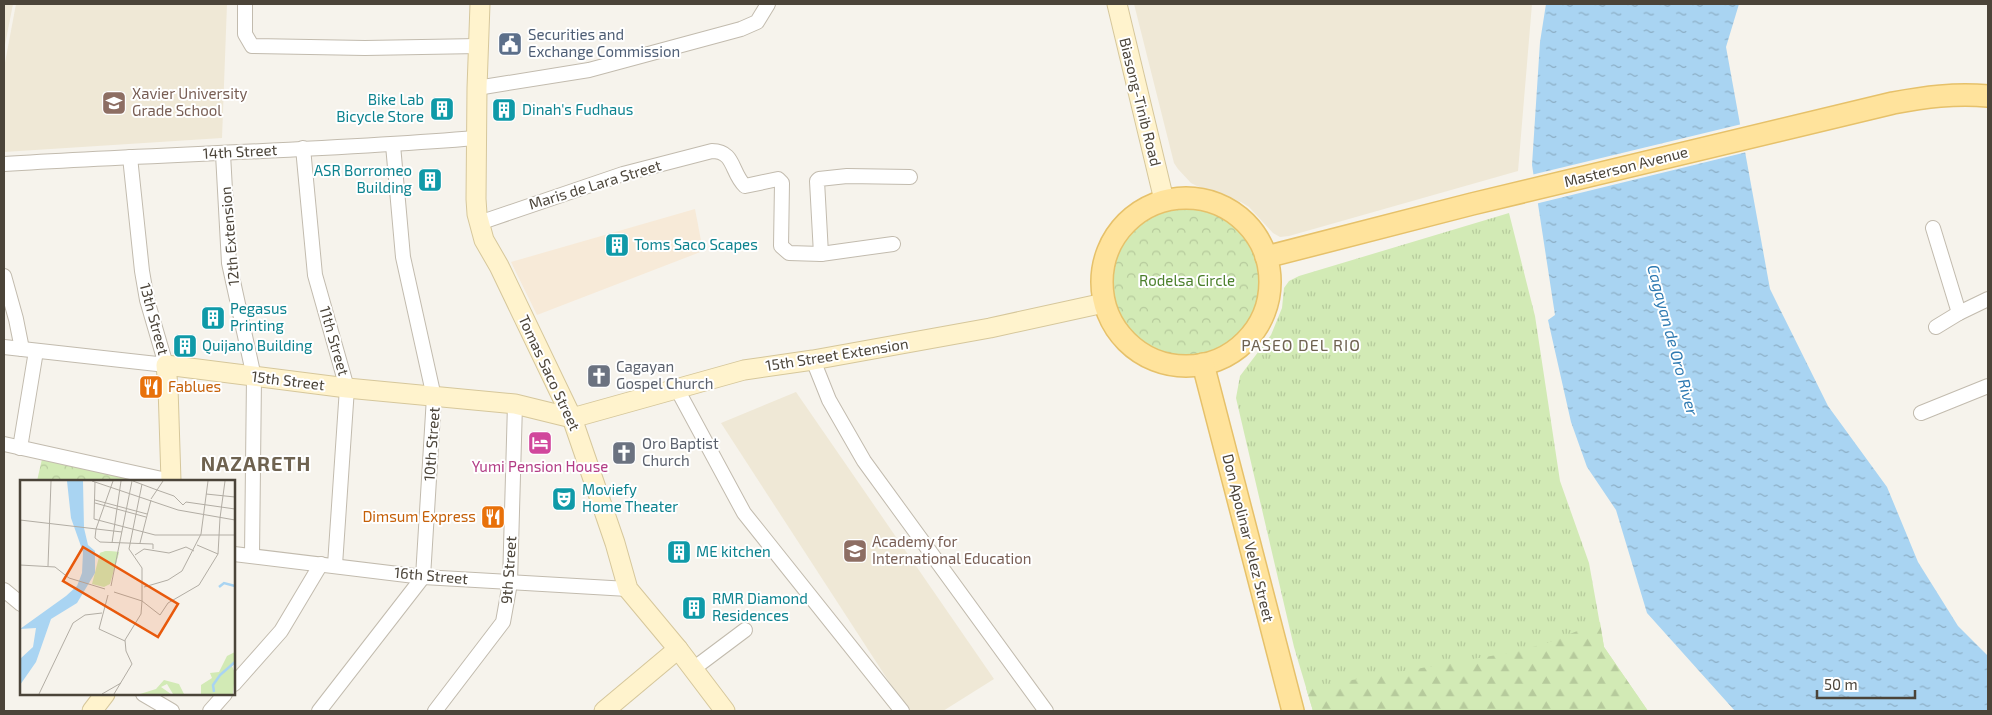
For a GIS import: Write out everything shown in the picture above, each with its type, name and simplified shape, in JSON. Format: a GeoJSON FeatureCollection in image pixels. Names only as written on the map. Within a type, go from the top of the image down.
{"type":"FeatureCollection","features":[{"type":"Feature","properties":{"kind":"main road","name":"Masterson Avenue"},"geometry":{"type":"LineString","coordinates":[[1266,257],[1472,204],[1893,103],[1932,96],[1962,94],[1988,96]]}},
{"type":"Feature","properties":{"kind":"main road"},"geometry":{"type":"LineString","coordinates":[[1176,198],[1202,199],[1226,208],[1247,224],[1255,234],[1266,257],[1269,270],[1269,294],[1264,312],[1256,328],[1240,346],[1230,353],[1203,364],[1186,366],[1170,364],[1146,356],[1126,341],[1110,317],[1104,303],[1103,268],[1111,244],[1118,232],[1137,213],[1164,200],[1176,198]]}},
{"type":"Feature","properties":{"kind":"main road","name":"Don Apolinar Velez Street"},"geometry":{"type":"LineString","coordinates":[[1203,364],[1293,711]]}},
{"type":"Feature","properties":{"kind":"street"},"geometry":{"type":"LineString","coordinates":[[246,4],[245,34],[252,46],[365,48],[479,46]]}},
{"type":"Feature","properties":{"kind":"street","name":"Tomas Saco Street"},"geometry":{"type":"LineString","coordinates":[[480,4],[476,199],[479,223],[484,240],[500,266],[572,418],[615,542],[628,589],[678,649],[725,711]]}},
{"type":"Feature","properties":{"kind":"street"},"geometry":{"type":"LineString","coordinates":[[477,88],[589,70],[752,25],[757,22],[768,4]]}},
{"type":"Feature","properties":{"kind":"street","name":"Biasong-Tinib Road"},"geometry":{"type":"LineString","coordinates":[[1117,4],[1164,200]]}},
{"type":"Feature","properties":{"kind":"street","name":"14th Street"},"geometry":{"type":"LineString","coordinates":[[4,164],[393,145],[476,138]]}},
{"type":"Feature","properties":{"kind":"street","name":"10th Street"},"geometry":{"type":"LineString","coordinates":[[393,145],[403,257],[434,397],[423,577]]}},
{"type":"Feature","properties":{"kind":"street","name":"11th Street"},"geometry":{"type":"LineString","coordinates":[[235,683],[281,631],[328,564],[347,388],[314,275],[303,148]]}},
{"type":"Feature","properties":{"kind":"street","name":"Maris de Lara Street"},"geometry":{"type":"LineString","coordinates":[[479,223],[623,174],[712,150],[721,151],[726,154],[745,186],[778,179],[782,183],[781,246],[789,253],[821,254]]}},
{"type":"Feature","properties":{"kind":"street","name":"12th Extension"},"geometry":{"type":"LineString","coordinates":[[224,154],[229,263],[254,377],[252,556]]}},
{"type":"Feature","properties":{"kind":"street","name":"13th Street"},"geometry":{"type":"LineString","coordinates":[[130,157],[142,271],[166,365],[171,480]]}},
{"type":"Feature","properties":{"kind":"street"},"geometry":{"type":"LineString","coordinates":[[893,244],[821,254],[817,181],[819,179],[847,176],[910,177]]}},
{"type":"Feature","properties":{"kind":"street"},"geometry":{"type":"LineString","coordinates":[[1932,228],[1960,313]]}},
{"type":"Feature","properties":{"kind":"street"},"geometry":{"type":"LineString","coordinates":[[4,276],[16,318],[29,350],[20,448]]}},
{"type":"Feature","properties":{"kind":"street"},"geometry":{"type":"LineString","coordinates":[[1936,327],[1988,299]]}},
{"type":"Feature","properties":{"kind":"street","name":"15th Street Extension"},"geometry":{"type":"LineString","coordinates":[[572,418],[744,370],[813,360],[990,328],[1104,303]]}},
{"type":"Feature","properties":{"kind":"street","name":"15th Street"},"geometry":{"type":"LineString","coordinates":[[4,347],[347,388],[515,404],[572,418]]}},
{"type":"Feature","properties":{"kind":"street"},"geometry":{"type":"LineString","coordinates":[[813,360],[829,400],[864,461],[1046,711]]}},
{"type":"Feature","properties":{"kind":"street"},"geometry":{"type":"LineString","coordinates":[[1921,413],[1988,386]]}},
{"type":"Feature","properties":{"kind":"street"},"geometry":{"type":"LineString","coordinates":[[677,389],[744,513],[902,711]]}},
{"type":"Feature","properties":{"kind":"street","name":"9th Street"},"geometry":{"type":"LineString","coordinates":[[434,711],[504,622],[510,583],[515,404]]}},
{"type":"Feature","properties":{"kind":"street"},"geometry":{"type":"LineString","coordinates":[[4,444],[166,480]]}},
{"type":"Feature","properties":{"kind":"street","name":"16th Street"},"geometry":{"type":"LineString","coordinates":[[235,554],[423,577],[628,589]]}},
{"type":"Feature","properties":{"kind":"street"},"geometry":{"type":"LineString","coordinates":[[319,711],[423,577]]}},
{"type":"Feature","properties":{"kind":"street"},"geometry":{"type":"LineString","coordinates":[[5,592],[20,603]]}},
{"type":"Feature","properties":{"kind":"street"},"geometry":{"type":"LineString","coordinates":[[693,669],[745,630]]}},
{"type":"Feature","properties":{"kind":"street"},"geometry":{"type":"LineString","coordinates":[[604,711],[678,649]]}},
{"type":"Feature","properties":{"kind":"street"},"geometry":{"type":"LineString","coordinates":[[92,711],[104,695]]}},
{"type":"Feature","properties":{"kind":"street"},"geometry":{"type":"LineString","coordinates":[[145,695],[172,711]]}},
{"type":"Feature","properties":{"kind":"street"},"geometry":{"type":"LineString","coordinates":[[210,711],[224,695]]}},
{"type":"Feature","properties":{"kind":"shaded area"},"geometry":{"type":"Polygon","coordinates":[[[4,4],[13,4],[4,50],[4,4]]]}},
{"type":"Feature","properties":{"kind":"shaded area","name":"Xavier University Grade School"},"geometry":{"type":"Polygon","coordinates":[[[16,4],[227,4],[222,138],[4,152],[4,68],[16,4]]]}},
{"type":"Feature","properties":{"kind":"shaded area"},"geometry":{"type":"Polygon","coordinates":[[[1134,4],[1532,4],[1518,171],[1280,237],[1273,233],[1249,207],[1241,202],[1209,192],[1191,183],[1174,163],[1134,4]]]}},
{"type":"Feature","properties":{"kind":"shaded area"},"geometry":{"type":"Polygon","coordinates":[[[695,209],[703,251],[537,315],[511,262],[695,209]]]}},
{"type":"Feature","properties":{"kind":"shaded area","name":"Academy for International Education"},"geometry":{"type":"Polygon","coordinates":[[[796,392],[994,679],[943,711],[908,711],[721,423],[796,392]]]}},
{"type":"Feature","properties":{"kind":"green space","name":"Rodelsa Circle"},"geometry":{"type":"Polygon","coordinates":[[[1186,209],[1214,215],[1237,231],[1253,254],[1259,282],[1253,310],[1237,333],[1214,349],[1186,355],[1158,349],[1135,333],[1119,310],[1113,282],[1119,254],[1135,231],[1158,215],[1186,209]]]}},
{"type":"Feature","properties":{"kind":"green space"},"geometry":{"type":"Polygon","coordinates":[[[1509,213],[1535,316],[1560,481],[1589,563],[1604,647],[1648,711],[1313,711],[1294,647],[1236,398],[1240,376],[1271,335],[1282,308],[1284,288],[1289,281],[1299,276],[1509,213]]]}},
{"type":"Feature","properties":{"kind":"green space"},"geometry":{"type":"Polygon","coordinates":[[[42,459],[134,480],[37,480],[42,459]]]}},
{"type":"Feature","properties":{"kind":"green space"},"geometry":{"type":"Polygon","coordinates":[[[1600,622],[1604,647],[1648,711],[1313,711],[1306,688],[1514,652],[1547,643],[1600,622]]]}},
{"type":"Feature","properties":{"kind":"water","name":"Cagayan de Oro River"},"geometry":{"type":"Polygon","coordinates":[[[1546,4],[1739,4],[1726,47],[1770,289],[1828,406],[1887,487],[1918,562],[1958,626],[1988,656],[1988,711],[1735,711],[1647,613],[1616,510],[1587,467],[1571,422],[1548,320],[1555,315],[1532,165],[1540,42],[1546,4]]]}},
{"type":"Feature","properties":{"kind":"pier"},"geometry":{"type":"Polygon","coordinates":[[[1742,124],[1747,152],[1535,204],[1531,175],[1742,124]]]}},
{"type":"Feature","properties":{"kind":"place","name":"Securities and Exchange Commission"},"geometry":{"type":"Point","coordinates":[510,44]}},
{"type":"Feature","properties":{"kind":"place","name":"Xavier University Grade School"},"geometry":{"type":"Point","coordinates":[114,103]}},
{"type":"Feature","properties":{"kind":"place","name":"Bike Lab Bicycle Store"},"geometry":{"type":"Point","coordinates":[442,109]}},
{"type":"Feature","properties":{"kind":"place","name":"Dinah's Fudhaus"},"geometry":{"type":"Point","coordinates":[504,110]}},
{"type":"Feature","properties":{"kind":"place","name":"ASR Borromeo Building"},"geometry":{"type":"Point","coordinates":[430,180]}},
{"type":"Feature","properties":{"kind":"place","name":"Toms Saco Scapes"},"geometry":{"type":"Point","coordinates":[617,245]}},
{"type":"Feature","properties":{"kind":"place","name":"Pegasus Printing"},"geometry":{"type":"Point","coordinates":[213,318]}},
{"type":"Feature","properties":{"kind":"place","name":"Quijano Building"},"geometry":{"type":"Point","coordinates":[185,346]}},
{"type":"Feature","properties":{"kind":"place","name":"Cagayan Gospel Church"},"geometry":{"type":"Point","coordinates":[599,376]}},
{"type":"Feature","properties":{"kind":"place","name":"Fablues"},"geometry":{"type":"Point","coordinates":[151,387]}},
{"type":"Feature","properties":{"kind":"place","name":"Yumi Pension House"},"geometry":{"type":"Point","coordinates":[540,443]}},
{"type":"Feature","properties":{"kind":"place","name":"Oro Baptist Church"},"geometry":{"type":"Point","coordinates":[624,453]}},
{"type":"Feature","properties":{"kind":"place","name":"Moviefy Home Theater"},"geometry":{"type":"Point","coordinates":[564,499]}},
{"type":"Feature","properties":{"kind":"place","name":"Dimsum Express"},"geometry":{"type":"Point","coordinates":[493,517]}},
{"type":"Feature","properties":{"kind":"place","name":"Academy for International Education"},"geometry":{"type":"Point","coordinates":[855,551]}},
{"type":"Feature","properties":{"kind":"place","name":"ME kitchen"},"geometry":{"type":"Point","coordinates":[679,552]}},
{"type":"Feature","properties":{"kind":"place","name":"RMR Diamond Residences"},"geometry":{"type":"Point","coordinates":[694,608]}},
{"type":"Feature","properties":{"kind":"district","name":"PASEO DEL RIO"},"geometry":{"type":"Point","coordinates":[1301,345]}},
{"type":"Feature","properties":{"kind":"district","name":"NAZARETH"},"geometry":{"type":"Point","coordinates":[256,464]}}]}
